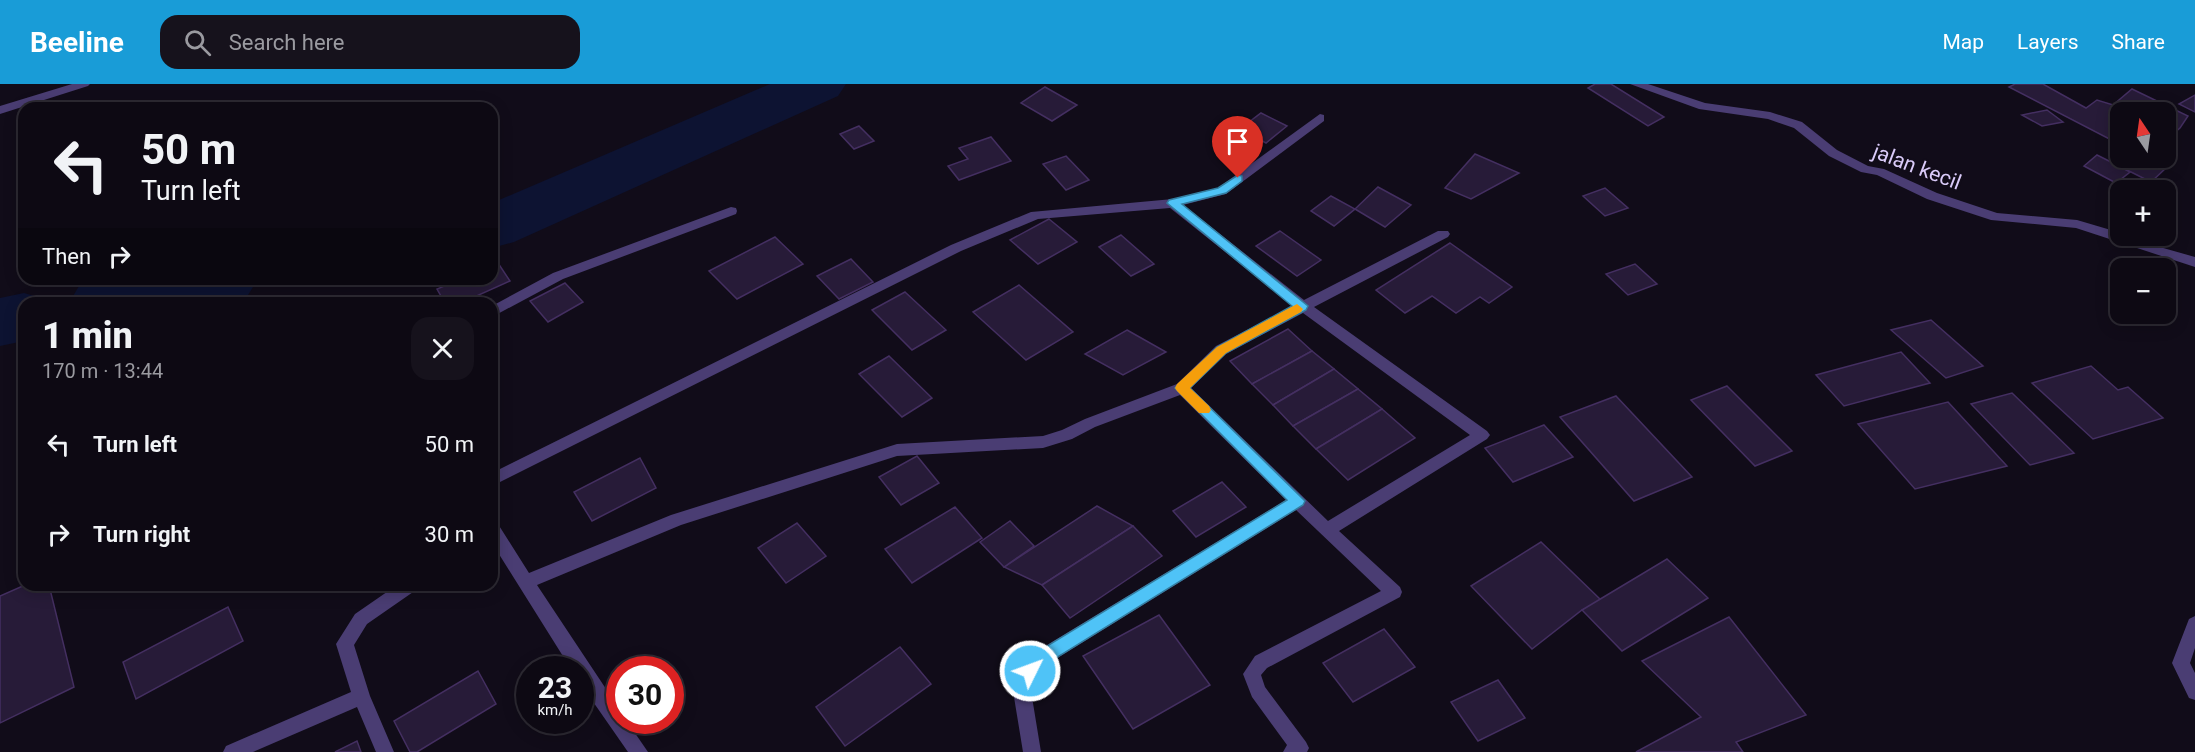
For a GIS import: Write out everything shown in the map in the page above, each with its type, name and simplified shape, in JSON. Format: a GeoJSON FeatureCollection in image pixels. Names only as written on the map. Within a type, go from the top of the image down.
{"type":"FeatureCollection","features":[{"type":"Feature","properties":{"kind":"street"},"geometry":{"type":"LineString","coordinates":[[26,102],[84,84]]}},
{"type":"Feature","properties":{"kind":"street","name":"jalan kecil"},"geometry":{"type":"LineString","coordinates":[[1636,84],[1703,106],[1770,116],[1797,125],[1833,153],[1865,169],[1880,172],[1932,196],[1996,217],[2077,224],[2195,262]]}},
{"type":"Feature","properties":{"kind":"street"},"geometry":{"type":"LineString","coordinates":[[0,110],[18,104]]}},
{"type":"Feature","properties":{"kind":"street"},"geometry":{"type":"LineString","coordinates":[[498,477],[957,248],[1036,215],[1173,203],[1222,191],[1320,118]]}},
{"type":"Feature","properties":{"kind":"street"},"geometry":{"type":"LineString","coordinates":[[1173,203],[1302,306],[1482,435],[1327,530]]}},
{"type":"Feature","properties":{"kind":"street"},"geometry":{"type":"LineString","coordinates":[[498,309],[558,276],[731,211]]}},
{"type":"Feature","properties":{"kind":"street"},"geometry":{"type":"LineString","coordinates":[[525,582],[677,520],[897,450],[1043,442],[1067,435],[1090,423],[1182,388],[1221,350],[1443,234]]}},
{"type":"Feature","properties":{"kind":"street"},"geometry":{"type":"LineString","coordinates":[[1182,388],[1394,592],[1261,662],[1252,674],[1258,691],[1298,751]]}},
{"type":"Feature","properties":{"kind":"street"},"geometry":{"type":"LineString","coordinates":[[1032,752],[1022,692],[1030,671],[1053,651],[1298,501]]}},
{"type":"Feature","properties":{"kind":"street"},"geometry":{"type":"LineString","coordinates":[[498,539],[599,697],[639,752]]}},
{"type":"Feature","properties":{"kind":"street"},"geometry":{"type":"LineString","coordinates":[[385,752],[361,696],[345,644],[361,619],[401,591]]}},
{"type":"Feature","properties":{"kind":"street"},"geometry":{"type":"LineString","coordinates":[[2195,624],[2181,663],[2195,692]]}},
{"type":"Feature","properties":{"kind":"street"},"geometry":{"type":"LineString","coordinates":[[232,752],[361,696]]}},
{"type":"Feature","properties":{"kind":"building"},"geometry":{"type":"Polygon","coordinates":[[[1595,84],[1611,84],[1664,117],[1648,126],[1588,88],[1595,84]]]}},
{"type":"Feature","properties":{"kind":"building"},"geometry":{"type":"Polygon","coordinates":[[[2015,84],[2043,84],[2086,108],[2097,100],[2110,104],[2110,139],[2009,87],[2015,84]]]}},
{"type":"Feature","properties":{"kind":"building"},"geometry":{"type":"Polygon","coordinates":[[[1045,87],[1077,105],[1052,121],[1021,103],[1045,87]]]}},
{"type":"Feature","properties":{"kind":"building"},"geometry":{"type":"Polygon","coordinates":[[[2132,89],[2159,102],[2117,102],[2132,89]]]}},
{"type":"Feature","properties":{"kind":"building"},"geometry":{"type":"Polygon","coordinates":[[[2195,95],[2195,112],[2179,104],[2195,95]]]}},
{"type":"Feature","properties":{"kind":"building"},"geometry":{"type":"Polygon","coordinates":[[[2047,110],[2063,122],[2042,126],[2022,115],[2047,110]]]}},
{"type":"Feature","properties":{"kind":"building"},"geometry":{"type":"Polygon","coordinates":[[[2176,110],[2188,116],[2176,131],[2176,110]]]}},
{"type":"Feature","properties":{"kind":"building"},"geometry":{"type":"Polygon","coordinates":[[[1261,113],[1287,126],[1266,143],[1240,129],[1261,113]]]}},
{"type":"Feature","properties":{"kind":"building"},"geometry":{"type":"Polygon","coordinates":[[[859,126],[874,141],[854,149],[840,134],[859,126]]]}},
{"type":"Feature","properties":{"kind":"building"},"geometry":{"type":"Polygon","coordinates":[[[991,137],[1011,161],[959,180],[948,166],[968,159],[959,148],[991,137]]]}},
{"type":"Feature","properties":{"kind":"building"},"geometry":{"type":"Polygon","coordinates":[[[1475,154],[1519,173],[1471,199],[1445,188],[1475,154]]]}},
{"type":"Feature","properties":{"kind":"building"},"geometry":{"type":"Polygon","coordinates":[[[2097,155],[2110,162],[2110,168],[2122,168],[2130,172],[2120,180],[2110,180],[2084,166],[2097,155]]]}},
{"type":"Feature","properties":{"kind":"building"},"geometry":{"type":"Polygon","coordinates":[[[1066,156],[1089,180],[1066,190],[1043,164],[1066,156]]]}},
{"type":"Feature","properties":{"kind":"building"},"geometry":{"type":"Polygon","coordinates":[[[2123,168],[2166,168],[2153,180],[2147,180],[2123,168]]]}},
{"type":"Feature","properties":{"kind":"building"},"geometry":{"type":"Polygon","coordinates":[[[1378,187],[1411,205],[1385,227],[1355,209],[1378,187]]]}},
{"type":"Feature","properties":{"kind":"building"},"geometry":{"type":"Polygon","coordinates":[[[1605,188],[1628,208],[1605,216],[1583,196],[1605,188]]]}},
{"type":"Feature","properties":{"kind":"building"},"geometry":{"type":"Polygon","coordinates":[[[1331,196],[1355,209],[1334,226],[1311,211],[1331,196]]]}},
{"type":"Feature","properties":{"kind":"building"},"geometry":{"type":"Polygon","coordinates":[[[1049,219],[1077,242],[1038,264],[1010,240],[1049,219]]]}},
{"type":"Feature","properties":{"kind":"building"},"geometry":{"type":"Polygon","coordinates":[[[1280,231],[1321,260],[1297,276],[1256,246],[1280,231]]]}},
{"type":"Feature","properties":{"kind":"building"},"geometry":{"type":"Polygon","coordinates":[[[1121,235],[1154,264],[1131,276],[1099,247],[1121,235]]]}},
{"type":"Feature","properties":{"kind":"building"},"geometry":{"type":"Polygon","coordinates":[[[775,237],[803,264],[737,299],[709,271],[775,237]]]}},
{"type":"Feature","properties":{"kind":"building"},"geometry":{"type":"Polygon","coordinates":[[[1450,243],[1512,287],[1489,303],[1480,297],[1456,313],[1432,296],[1405,313],[1376,290],[1450,243]]]}},
{"type":"Feature","properties":{"kind":"building"},"geometry":{"type":"Polygon","coordinates":[[[851,259],[873,282],[839,299],[817,276],[851,259]]]}},
{"type":"Feature","properties":{"kind":"building"},"geometry":{"type":"Polygon","coordinates":[[[498,263],[510,281],[474,297],[442,297],[437,289],[447,285],[498,285],[498,263]]]}},
{"type":"Feature","properties":{"kind":"building"},"geometry":{"type":"Polygon","coordinates":[[[1635,264],[1657,284],[1628,295],[1606,274],[1635,264]]]}},
{"type":"Feature","properties":{"kind":"building"},"geometry":{"type":"Polygon","coordinates":[[[565,283],[583,302],[548,322],[530,301],[565,283]]]}},
{"type":"Feature","properties":{"kind":"building"},"geometry":{"type":"Polygon","coordinates":[[[1019,285],[1073,332],[1026,360],[973,312],[1019,285]]]}},
{"type":"Feature","properties":{"kind":"building"},"geometry":{"type":"Polygon","coordinates":[[[905,292],[946,330],[912,350],[872,310],[905,292]]]}},
{"type":"Feature","properties":{"kind":"building"},"geometry":{"type":"Polygon","coordinates":[[[1931,320],[1983,366],[1946,378],[1891,330],[1931,320]]]}},
{"type":"Feature","properties":{"kind":"building"},"geometry":{"type":"Polygon","coordinates":[[[1288,329],[1312,351],[1252,384],[1230,361],[1288,329]]]}},
{"type":"Feature","properties":{"kind":"building"},"geometry":{"type":"Polygon","coordinates":[[[1127,330],[1166,352],[1123,375],[1085,354],[1127,330]]]}},
{"type":"Feature","properties":{"kind":"building"},"geometry":{"type":"Polygon","coordinates":[[[1312,351],[1334,369],[1273,405],[1252,384],[1312,351]]]}},
{"type":"Feature","properties":{"kind":"building"},"geometry":{"type":"Polygon","coordinates":[[[1901,352],[1930,383],[1844,406],[1816,375],[1901,352]]]}},
{"type":"Feature","properties":{"kind":"building"},"geometry":{"type":"Polygon","coordinates":[[[889,356],[932,398],[902,417],[859,374],[889,356]]]}},
{"type":"Feature","properties":{"kind":"building"},"geometry":{"type":"Polygon","coordinates":[[[2091,366],[2118,390],[2128,387],[2163,418],[2093,439],[2032,383],[2091,366]]]}},
{"type":"Feature","properties":{"kind":"building"},"geometry":{"type":"Polygon","coordinates":[[[1334,369],[1358,389],[1293,426],[1273,405],[1334,369]]]}},
{"type":"Feature","properties":{"kind":"building"},"geometry":{"type":"Polygon","coordinates":[[[1727,386],[1792,451],[1755,466],[1691,400],[1727,386]]]}},
{"type":"Feature","properties":{"kind":"building"},"geometry":{"type":"Polygon","coordinates":[[[1358,389],[1382,409],[1316,449],[1293,426],[1358,389]]]}},
{"type":"Feature","properties":{"kind":"building"},"geometry":{"type":"Polygon","coordinates":[[[2012,393],[2074,453],[2030,465],[1971,404],[2012,393]]]}},
{"type":"Feature","properties":{"kind":"building"},"geometry":{"type":"Polygon","coordinates":[[[1616,396],[1692,477],[1634,501],[1560,417],[1616,396]]]}},
{"type":"Feature","properties":{"kind":"building"},"geometry":{"type":"Polygon","coordinates":[[[1948,402],[2007,466],[1915,489],[1858,424],[1948,402]]]}},
{"type":"Feature","properties":{"kind":"building"},"geometry":{"type":"Polygon","coordinates":[[[1382,409],[1415,438],[1348,480],[1316,449],[1382,409]]]}},
{"type":"Feature","properties":{"kind":"building"},"geometry":{"type":"Polygon","coordinates":[[[1544,425],[1573,457],[1513,482],[1485,448],[1544,425]]]}},
{"type":"Feature","properties":{"kind":"building"},"geometry":{"type":"Polygon","coordinates":[[[917,456],[939,483],[901,505],[879,477],[917,456]]]}},
{"type":"Feature","properties":{"kind":"building"},"geometry":{"type":"Polygon","coordinates":[[[640,458],[656,488],[592,521],[574,492],[640,458]]]}},
{"type":"Feature","properties":{"kind":"building"},"geometry":{"type":"Polygon","coordinates":[[[1222,482],[1246,507],[1196,537],[1173,511],[1222,482]]]}},
{"type":"Feature","properties":{"kind":"building"},"geometry":{"type":"Polygon","coordinates":[[[1097,506],[1133,526],[1042,585],[1004,567],[1097,506]]]}},
{"type":"Feature","properties":{"kind":"building"},"geometry":{"type":"Polygon","coordinates":[[[955,507],[982,538],[912,583],[885,549],[955,507]]]}},
{"type":"Feature","properties":{"kind":"building"},"geometry":{"type":"Polygon","coordinates":[[[1010,521],[1034,546],[1004,567],[980,542],[1010,521]]]}},
{"type":"Feature","properties":{"kind":"building"},"geometry":{"type":"Polygon","coordinates":[[[797,523],[826,556],[786,583],[758,548],[797,523]]]}},
{"type":"Feature","properties":{"kind":"building"},"geometry":{"type":"Polygon","coordinates":[[[1133,526],[1162,556],[1070,618],[1042,585],[1133,526]]]}},
{"type":"Feature","properties":{"kind":"building"},"geometry":{"type":"Polygon","coordinates":[[[1541,542],[1603,602],[1582,610],[1532,649],[1471,586],[1541,542]]]}},
{"type":"Feature","properties":{"kind":"building"},"geometry":{"type":"Polygon","coordinates":[[[1667,559],[1708,598],[1622,651],[1582,610],[1667,559]]]}},
{"type":"Feature","properties":{"kind":"building"},"geometry":{"type":"Polygon","coordinates":[[[18,588],[18,591],[50,591],[74,687],[0,723],[0,596],[18,588]]]}},
{"type":"Feature","properties":{"kind":"building"},"geometry":{"type":"Polygon","coordinates":[[[228,607],[243,641],[136,699],[123,662],[228,607]]]}},
{"type":"Feature","properties":{"kind":"building"},"geometry":{"type":"Polygon","coordinates":[[[1159,615],[1210,685],[1133,729],[1083,656],[1159,615]]]}},
{"type":"Feature","properties":{"kind":"building"},"geometry":{"type":"Polygon","coordinates":[[[1729,617],[1806,715],[1736,742],[1743,752],[1636,752],[1701,717],[1642,661],[1729,617]]]}},
{"type":"Feature","properties":{"kind":"building"},"geometry":{"type":"Polygon","coordinates":[[[1384,629],[1415,667],[1353,702],[1323,663],[1384,629]]]}},
{"type":"Feature","properties":{"kind":"building"},"geometry":{"type":"Polygon","coordinates":[[[900,647],[931,684],[845,746],[816,707],[900,647]]]}},
{"type":"Feature","properties":{"kind":"building"},"geometry":{"type":"Polygon","coordinates":[[[478,671],[496,704],[417,752],[410,752],[394,721],[478,671]]]}},
{"type":"Feature","properties":{"kind":"building"},"geometry":{"type":"Polygon","coordinates":[[[1498,680],[1525,718],[1478,741],[1451,702],[1498,680]]]}},
{"type":"Feature","properties":{"kind":"building"},"geometry":{"type":"Polygon","coordinates":[[[357,741],[361,752],[335,752],[357,741]]]}},
{"type":"Feature","properties":{"kind":"waterway"},"geometry":{"type":"LineString","coordinates":[[498,224],[818,84]]}},
{"type":"Feature","properties":{"kind":"waterway"},"geometry":{"type":"LineString","coordinates":[[133,297],[194,285]]}},
{"type":"Feature","properties":{"kind":"waterway"},"geometry":{"type":"LineString","coordinates":[[0,322],[18,318]]}},
{"type":"Feature","properties":{"kind":"slow traffic"},"geometry":{"type":"LineString","coordinates":[[1204,410],[1182,388],[1221,350],[1297,309]]}},
{"type":"Feature","properties":{"kind":"route"},"geometry":{"type":"LineString","coordinates":[[1030,671],[1053,651],[1298,501],[1182,388],[1221,350],[1302,306],[1173,203],[1222,191],[1238,178]]}}]}
